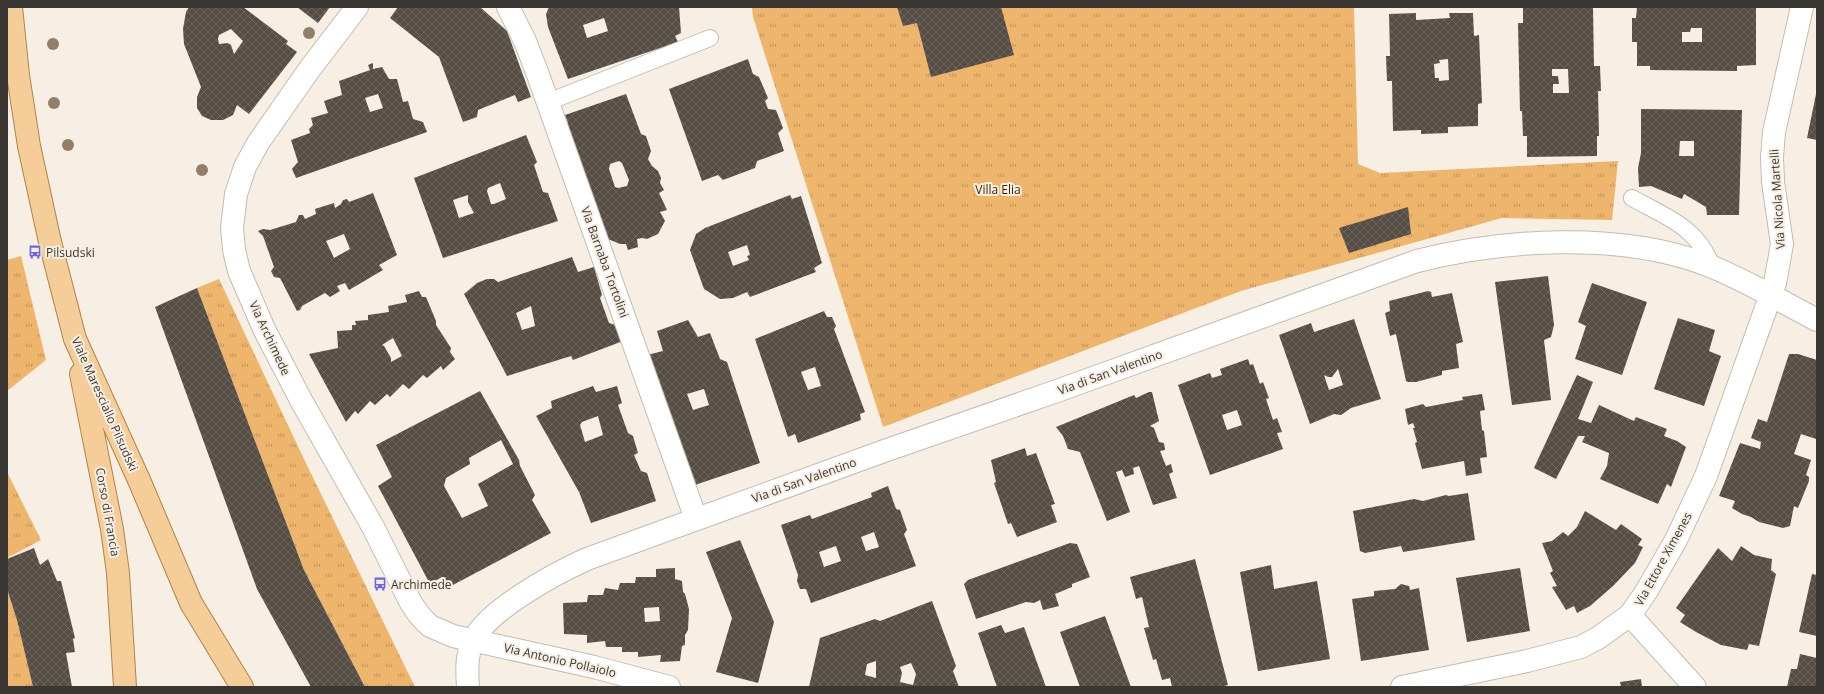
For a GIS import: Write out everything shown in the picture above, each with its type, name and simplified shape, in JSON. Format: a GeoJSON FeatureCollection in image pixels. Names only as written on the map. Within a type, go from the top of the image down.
{"type":"FeatureCollection","features":[{"type":"Feature","properties":{"kind":"main road","name":"Viale Maresciallo Pilsudski"},"geometry":{"type":"LineString","coordinates":[[10,14],[20,89],[30,146],[50,242],[74,339],[139,480],[191,602],[242,687]]}},
{"type":"Feature","properties":{"kind":"main road","name":"Corso di Francia"},"geometry":{"type":"LineString","coordinates":[[74,339],[108,501],[118,573],[125,687]]}},
{"type":"Feature","properties":{"kind":"main road"},"geometry":{"type":"LineString","coordinates":[[191,602],[226,687]]}},
{"type":"Feature","properties":{"kind":"street","name":"Via Archimede"},"geometry":{"type":"LineString","coordinates":[[357,7],[309,70],[252,154],[245,167],[236,194],[232,228],[234,250],[239,271],[275,352],[332,457],[373,527],[411,603],[420,616],[430,626],[453,636],[473,640]]}},
{"type":"Feature","properties":{"kind":"street","name":"Via Barnaba Tortolini"},"geometry":{"type":"LineString","coordinates":[[508,7],[525,41],[548,102],[696,519]]}},
{"type":"Feature","properties":{"kind":"street","name":"Via Nicola Martelli"},"geometry":{"type":"LineString","coordinates":[[1771,297],[1779,271],[1782,244],[1773,182],[1772,157],[1774,132],[1802,7]]}},
{"type":"Feature","properties":{"kind":"street","name":"Via di San Valentino"},"geometry":{"type":"LineString","coordinates":[[468,687],[467,671],[469,654],[473,640],[491,620],[530,589],[567,568],[587,559],[887,450],[1057,391],[1369,276],[1432,257],[1480,248],[1513,244],[1592,243],[1639,248],[1669,254],[1712,267],[1741,280],[1817,320]]}},
{"type":"Feature","properties":{"kind":"street","name":"Via Ettore Ximenes"},"geometry":{"type":"LineString","coordinates":[[1402,687],[1560,654],[1581,647],[1598,638],[1630,615],[1663,564],[1695,502],[1721,436],[1771,297]]}},
{"type":"Feature","properties":{"kind":"street"},"geometry":{"type":"LineString","coordinates":[[1630,615],[1695,687]]}},
{"type":"Feature","properties":{"kind":"street","name":"Via Antonio Pollaiolo"},"geometry":{"type":"LineString","coordinates":[[473,640],[594,667],[669,687]]}},
{"type":"Feature","properties":{"kind":"lane"},"geometry":{"type":"LineString","coordinates":[[548,102],[710,38]]}},
{"type":"Feature","properties":{"kind":"lane"},"geometry":{"type":"LineString","coordinates":[[1632,198],[1668,218],[1695,236],[1705,250],[1712,267]]}},
{"type":"Feature","properties":{"kind":"green space","name":"Villa Elia"},"geometry":{"type":"Polygon","coordinates":[[[752,7],[1354,7],[1358,164],[1380,173],[1618,161],[1612,220],[1502,218],[1241,291],[883,427],[753,17],[752,7]]]}},
{"type":"Feature","properties":{"kind":"green space"},"geometry":{"type":"Polygon","coordinates":[[[21,256],[46,360],[7,391],[7,260],[21,256]]]}},
{"type":"Feature","properties":{"kind":"green space"},"geometry":{"type":"Polygon","coordinates":[[[219,279],[303,457],[415,687],[365,687],[304,570],[197,288],[219,279]]]}},
{"type":"Feature","properties":{"kind":"green space"},"geometry":{"type":"Polygon","coordinates":[[[7,472],[41,540],[7,558],[7,472]]]}},
{"type":"Feature","properties":{"kind":"green space"},"geometry":{"type":"Polygon","coordinates":[[[7,589],[17,620],[33,687],[7,687],[7,589]]]}},
{"type":"Feature","properties":{"kind":"building"},"geometry":{"type":"Polygon","coordinates":[[[189,7],[243,7],[288,41],[286,44],[297,52],[249,114],[237,105],[233,115],[223,120],[211,120],[202,116],[197,108],[197,97],[201,87],[184,44],[183,29],[186,12],[189,7]],[[231,29],[219,35],[218,39],[219,44],[228,43],[231,45],[234,54],[243,41],[231,29]]]}},
{"type":"Feature","properties":{"kind":"building"},"geometry":{"type":"Polygon","coordinates":[[[297,7],[330,7],[318,23],[297,7]]]}},
{"type":"Feature","properties":{"kind":"building"},"geometry":{"type":"Polygon","coordinates":[[[398,7],[480,7],[507,31],[531,97],[518,102],[515,95],[478,110],[477,117],[463,122],[439,57],[390,18],[398,7]]]}},
{"type":"Feature","properties":{"kind":"building"},"geometry":{"type":"Polygon","coordinates":[[[549,7],[679,7],[681,33],[675,36],[678,42],[568,79],[548,27],[546,14],[549,7]],[[604,18],[583,25],[587,38],[608,31],[604,18]]]}},
{"type":"Feature","properties":{"kind":"building"},"geometry":{"type":"Polygon","coordinates":[[[897,7],[1001,7],[1014,55],[931,77],[917,23],[903,26],[897,7]]]}},
{"type":"Feature","properties":{"kind":"building"},"geometry":{"type":"Polygon","coordinates":[[[1523,7],[1593,7],[1594,66],[1600,66],[1601,91],[1598,91],[1599,136],[1597,136],[1597,156],[1527,157],[1527,136],[1523,136],[1522,111],[1520,111],[1518,23],[1523,23],[1523,7]],[[1552,69],[1552,76],[1558,76],[1559,84],[1553,84],[1553,93],[1569,93],[1568,69],[1552,69]]]}},
{"type":"Feature","properties":{"kind":"building"},"geometry":{"type":"Polygon","coordinates":[[[1637,7],[1756,7],[1756,65],[1737,66],[1737,71],[1650,70],[1650,66],[1637,66],[1637,42],[1632,42],[1632,18],[1636,18],[1637,7]],[[1691,28],[1690,32],[1682,32],[1682,42],[1702,42],[1702,28],[1691,28]]]}},
{"type":"Feature","properties":{"kind":"building"},"geometry":{"type":"Polygon","coordinates":[[[1416,13],[1416,20],[1450,18],[1449,13],[1473,13],[1474,36],[1479,35],[1482,103],[1478,104],[1478,126],[1448,127],[1448,133],[1421,134],[1421,130],[1393,131],[1392,81],[1387,81],[1386,56],[1390,56],[1389,14],[1416,13]],[[1448,59],[1439,60],[1440,63],[1434,64],[1435,78],[1439,78],[1439,81],[1449,80],[1448,59]]]}},
{"type":"Feature","properties":{"kind":"building"},"geometry":{"type":"Polygon","coordinates":[[[748,59],[753,74],[759,77],[768,98],[765,101],[768,109],[776,110],[783,128],[778,133],[784,151],[757,161],[755,168],[723,180],[718,175],[702,181],[669,89],[748,59]]]}},
{"type":"Feature","properties":{"kind":"building"},"geometry":{"type":"Polygon","coordinates":[[[373,63],[373,69],[382,67],[389,79],[397,79],[403,102],[408,101],[413,119],[423,122],[427,132],[296,178],[292,169],[298,162],[291,140],[310,133],[309,129],[313,125],[311,118],[328,113],[324,101],[342,95],[339,81],[370,70],[368,65],[373,63]],[[378,94],[365,98],[370,112],[383,108],[378,94]]]}},
{"type":"Feature","properties":{"kind":"building"},"geometry":{"type":"Polygon","coordinates":[[[626,94],[641,134],[646,136],[651,151],[648,159],[652,166],[658,171],[661,178],[660,183],[664,190],[659,193],[667,210],[660,212],[665,221],[658,234],[647,239],[637,239],[638,247],[628,250],[626,244],[620,244],[608,239],[563,125],[568,123],[565,115],[626,94]],[[619,161],[610,164],[609,169],[615,187],[618,188],[627,186],[629,180],[622,163],[619,161]]]}},
{"type":"Feature","properties":{"kind":"building"},"geometry":{"type":"Polygon","coordinates":[[[1817,94],[1817,140],[1807,138],[1817,94]]]}},
{"type":"Feature","properties":{"kind":"building"},"geometry":{"type":"Polygon","coordinates":[[[1641,109],[1742,110],[1739,215],[1707,215],[1706,207],[1684,194],[1682,199],[1651,186],[1639,187],[1638,168],[1641,153],[1641,109]],[[1680,141],[1679,156],[1694,156],[1694,141],[1680,141]]]}},
{"type":"Feature","properties":{"kind":"building"},"geometry":{"type":"Polygon","coordinates":[[[526,135],[537,162],[534,165],[543,192],[548,193],[558,221],[443,258],[414,178],[526,135]],[[500,183],[488,188],[487,191],[491,204],[506,199],[500,183]],[[468,195],[453,200],[459,218],[474,213],[468,202],[468,195]]]}},
{"type":"Feature","properties":{"kind":"building"},"geometry":{"type":"Polygon","coordinates":[[[373,193],[397,255],[379,265],[383,270],[349,290],[345,283],[337,286],[340,291],[330,297],[325,293],[302,306],[300,310],[297,311],[280,278],[274,277],[271,271],[274,267],[263,236],[258,231],[263,229],[270,230],[296,222],[299,215],[303,215],[305,219],[316,214],[315,209],[334,203],[335,208],[341,204],[343,200],[347,199],[349,202],[373,193]],[[344,234],[326,241],[334,258],[350,249],[344,234]]]}},
{"type":"Feature","properties":{"kind":"building"},"geometry":{"type":"Polygon","coordinates":[[[790,195],[792,199],[801,196],[822,263],[814,268],[816,272],[750,297],[747,292],[733,298],[720,299],[704,289],[690,250],[696,234],[705,228],[790,195]],[[747,245],[728,252],[733,266],[749,260],[747,256],[750,255],[747,245]]]}},
{"type":"Feature","properties":{"kind":"building"},"geometry":{"type":"Polygon","coordinates":[[[1408,207],[1411,234],[1349,253],[1339,228],[1408,207]]]}},
{"type":"Feature","properties":{"kind":"building"},"geometry":{"type":"Polygon","coordinates":[[[572,257],[578,272],[594,267],[602,295],[600,298],[609,323],[616,325],[623,341],[573,360],[571,356],[507,376],[464,294],[477,283],[487,279],[494,279],[498,282],[572,257]],[[531,306],[516,313],[522,330],[535,326],[531,306]]]}},
{"type":"Feature","properties":{"kind":"building"},"geometry":{"type":"Polygon","coordinates":[[[1548,276],[1554,325],[1551,337],[1544,340],[1551,400],[1512,405],[1495,282],[1548,276]]]}},
{"type":"Feature","properties":{"kind":"building"},"geometry":{"type":"Polygon","coordinates":[[[1592,283],[1647,302],[1622,375],[1575,359],[1586,326],[1578,322],[1592,283]]]}},
{"type":"Feature","properties":{"kind":"building"},"geometry":{"type":"Polygon","coordinates":[[[197,288],[304,570],[365,687],[311,687],[257,589],[155,307],[197,288]]]}},
{"type":"Feature","properties":{"kind":"building"},"geometry":{"type":"Polygon","coordinates":[[[419,291],[422,297],[426,297],[436,321],[436,325],[451,348],[450,352],[455,359],[443,370],[441,366],[427,378],[423,375],[409,389],[403,384],[390,397],[387,394],[375,405],[370,401],[358,414],[355,411],[346,422],[309,354],[338,348],[337,331],[352,330],[352,325],[356,325],[355,321],[368,320],[368,315],[389,312],[388,306],[407,302],[405,295],[419,291]],[[393,338],[382,345],[391,358],[391,362],[402,356],[393,338]]]}},
{"type":"Feature","properties":{"kind":"building"},"geometry":{"type":"Polygon","coordinates":[[[1428,291],[1431,292],[1432,297],[1452,293],[1463,342],[1456,344],[1459,368],[1442,371],[1442,375],[1416,382],[1408,382],[1406,381],[1396,334],[1390,336],[1385,313],[1390,311],[1389,301],[1428,291]]]}},
{"type":"Feature","properties":{"kind":"building"},"geometry":{"type":"Polygon","coordinates":[[[824,311],[827,317],[832,317],[836,326],[834,329],[865,412],[860,414],[861,420],[798,443],[795,434],[788,437],[755,339],[824,311]],[[815,367],[801,372],[808,390],[821,386],[815,367]]]}},
{"type":"Feature","properties":{"kind":"building"},"geometry":{"type":"Polygon","coordinates":[[[1678,318],[1715,330],[1709,351],[1721,356],[1704,406],[1654,389],[1678,318]]]}},
{"type":"Feature","properties":{"kind":"building"},"geometry":{"type":"Polygon","coordinates":[[[1354,319],[1381,399],[1351,408],[1341,415],[1334,414],[1310,424],[1279,335],[1311,323],[1314,332],[1354,319]],[[1338,369],[1332,377],[1324,375],[1329,390],[1343,385],[1338,369]]]}},
{"type":"Feature","properties":{"kind":"building"},"geometry":{"type":"Polygon","coordinates":[[[688,320],[698,337],[710,333],[720,359],[727,362],[760,463],[692,486],[647,355],[663,351],[657,331],[688,320]],[[704,389],[687,394],[693,410],[709,405],[704,389]]]}},
{"type":"Feature","properties":{"kind":"building"},"geometry":{"type":"Polygon","coordinates":[[[1789,354],[1798,354],[1817,360],[1817,435],[1816,439],[1801,434],[1794,454],[1811,460],[1806,475],[1809,477],[1809,481],[1798,508],[1794,506],[1790,526],[1783,528],[1759,522],[1742,514],[1732,508],[1735,501],[1719,496],[1740,443],[1760,449],[1761,442],[1751,438],[1758,419],[1767,422],[1789,354]]]}},
{"type":"Feature","properties":{"kind":"building"},"geometry":{"type":"Polygon","coordinates":[[[1248,359],[1250,365],[1253,364],[1260,384],[1263,382],[1269,398],[1266,399],[1273,420],[1277,418],[1282,432],[1277,433],[1283,449],[1210,475],[1178,385],[1210,373],[1212,378],[1222,375],[1220,369],[1248,359]],[[1237,410],[1222,415],[1227,430],[1242,425],[1237,410]]]}},
{"type":"Feature","properties":{"kind":"building"},"geometry":{"type":"Polygon","coordinates":[[[1577,375],[1593,382],[1578,419],[1591,423],[1599,405],[1634,421],[1636,417],[1667,429],[1664,436],[1677,441],[1686,447],[1671,487],[1667,484],[1658,504],[1600,479],[1607,466],[1609,453],[1582,442],[1585,436],[1578,436],[1556,479],[1534,468],[1577,375]]]}},
{"type":"Feature","properties":{"kind":"building"},"geometry":{"type":"Polygon","coordinates":[[[593,386],[596,392],[617,386],[622,403],[618,405],[628,433],[633,436],[638,453],[634,455],[641,471],[647,473],[656,501],[591,523],[579,492],[536,416],[552,408],[551,401],[593,386]],[[598,416],[582,422],[580,425],[585,442],[603,435],[598,416]]]}},
{"type":"Feature","properties":{"kind":"building"},"geometry":{"type":"Polygon","coordinates":[[[480,391],[519,460],[520,466],[535,495],[532,500],[551,533],[451,586],[446,584],[442,577],[430,584],[378,486],[392,477],[376,445],[480,391]],[[501,440],[469,458],[470,464],[446,478],[444,486],[462,518],[488,506],[478,484],[513,464],[501,440]]]}},
{"type":"Feature","properties":{"kind":"building"},"geometry":{"type":"Polygon","coordinates":[[[1152,392],[1159,421],[1150,426],[1154,428],[1159,442],[1164,443],[1165,450],[1160,451],[1166,466],[1171,464],[1173,472],[1169,474],[1177,498],[1153,505],[1139,466],[1133,468],[1134,474],[1125,477],[1122,470],[1116,472],[1130,512],[1107,521],[1080,452],[1068,449],[1063,436],[1056,427],[1134,395],[1136,398],[1152,392]]]}},
{"type":"Feature","properties":{"kind":"building"},"geometry":{"type":"Polygon","coordinates":[[[1482,394],[1485,410],[1480,411],[1487,457],[1480,458],[1482,473],[1466,476],[1464,461],[1422,469],[1415,443],[1417,442],[1413,428],[1415,428],[1413,423],[1408,425],[1405,409],[1423,404],[1426,407],[1463,400],[1462,397],[1482,394]]]}},
{"type":"Feature","properties":{"kind":"building"},"geometry":{"type":"Polygon","coordinates":[[[1025,448],[1027,456],[1036,453],[1055,504],[1051,505],[1057,522],[1017,537],[1011,523],[1008,524],[994,483],[996,482],[991,460],[1025,448]]]}},
{"type":"Feature","properties":{"kind":"building"},"geometry":{"type":"Polygon","coordinates":[[[888,486],[896,509],[900,510],[907,530],[904,534],[916,566],[811,603],[806,589],[800,589],[797,581],[798,575],[781,525],[810,515],[812,519],[872,497],[871,493],[888,486]],[[874,532],[861,537],[866,551],[879,547],[874,532]],[[836,546],[819,552],[824,567],[841,561],[836,546]]]}},
{"type":"Feature","properties":{"kind":"building"},"geometry":{"type":"Polygon","coordinates":[[[1468,493],[1475,540],[1403,552],[1401,546],[1365,553],[1360,551],[1353,511],[1414,499],[1423,501],[1446,495],[1449,496],[1468,493]]]}},
{"type":"Feature","properties":{"kind":"building"},"geometry":{"type":"Polygon","coordinates":[[[1585,511],[1616,530],[1621,524],[1642,539],[1638,545],[1643,547],[1635,563],[1613,586],[1590,606],[1577,613],[1574,606],[1566,610],[1552,587],[1557,586],[1550,573],[1553,571],[1542,543],[1552,541],[1563,532],[1568,536],[1577,527],[1585,511]]]}},
{"type":"Feature","properties":{"kind":"building"},"geometry":{"type":"Polygon","coordinates":[[[740,540],[774,622],[758,683],[716,672],[732,618],[706,552],[740,540]]]}},
{"type":"Feature","properties":{"kind":"building"},"geometry":{"type":"Polygon","coordinates":[[[1070,543],[1077,544],[1090,577],[1072,584],[1072,587],[1055,594],[1059,606],[1043,610],[1040,600],[1034,603],[1026,602],[976,619],[964,584],[968,580],[1070,543]]]}},
{"type":"Feature","properties":{"kind":"building"},"geometry":{"type":"Polygon","coordinates":[[[1741,546],[1754,555],[1772,559],[1771,570],[1776,574],[1759,646],[1749,644],[1747,650],[1721,645],[1696,632],[1680,622],[1685,615],[1676,608],[1718,548],[1732,561],[1741,546]]]}},
{"type":"Feature","properties":{"kind":"building"},"geometry":{"type":"Polygon","coordinates":[[[34,548],[40,565],[48,559],[57,581],[61,581],[75,638],[73,639],[75,652],[66,653],[72,687],[33,687],[17,620],[7,589],[7,559],[34,548]]]}},
{"type":"Feature","properties":{"kind":"building"},"geometry":{"type":"Polygon","coordinates":[[[1195,559],[1228,685],[1220,687],[1172,687],[1170,678],[1162,680],[1156,659],[1153,660],[1144,628],[1149,627],[1142,597],[1136,599],[1130,577],[1195,559]]]}},
{"type":"Feature","properties":{"kind":"building"},"geometry":{"type":"Polygon","coordinates":[[[1271,565],[1274,589],[1317,581],[1330,659],[1258,671],[1240,572],[1271,565]]]}},
{"type":"Feature","properties":{"kind":"building"},"geometry":{"type":"Polygon","coordinates":[[[675,568],[675,579],[682,581],[683,592],[685,594],[689,609],[688,630],[685,635],[685,645],[682,646],[680,661],[660,662],[661,655],[638,657],[638,652],[622,652],[622,647],[606,647],[605,641],[587,643],[587,635],[564,634],[563,603],[587,602],[588,595],[603,595],[605,588],[618,590],[620,583],[635,583],[636,577],[656,577],[656,569],[675,568]],[[659,607],[644,608],[645,622],[660,621],[659,607]]]}},
{"type":"Feature","properties":{"kind":"building"},"geometry":{"type":"Polygon","coordinates":[[[1520,568],[1530,631],[1467,642],[1456,578],[1520,568]]]}},
{"type":"Feature","properties":{"kind":"building"},"geometry":{"type":"Polygon","coordinates":[[[1812,574],[1817,575],[1817,636],[1799,632],[1812,574]]]}},
{"type":"Feature","properties":{"kind":"building"},"geometry":{"type":"Polygon","coordinates":[[[1401,584],[1409,586],[1410,590],[1419,588],[1429,650],[1361,661],[1352,599],[1374,596],[1374,591],[1395,589],[1401,584]]]}},
{"type":"Feature","properties":{"kind":"building"},"geometry":{"type":"Polygon","coordinates":[[[932,601],[956,666],[953,671],[959,687],[809,687],[820,638],[875,619],[880,621],[932,601]],[[876,661],[867,664],[865,675],[876,678],[876,661]],[[911,663],[900,667],[902,673],[900,682],[913,685],[916,674],[911,663]]]}},
{"type":"Feature","properties":{"kind":"building"},"geometry":{"type":"Polygon","coordinates":[[[1105,616],[1131,687],[1080,687],[1060,632],[1105,616]]]}},
{"type":"Feature","properties":{"kind":"building"},"geometry":{"type":"Polygon","coordinates":[[[1001,625],[1005,633],[1024,627],[1046,687],[997,687],[978,633],[1001,625]]]}},
{"type":"Feature","properties":{"kind":"building"},"geometry":{"type":"Polygon","coordinates":[[[1800,654],[1817,658],[1817,687],[1787,687],[1791,669],[1797,669],[1800,654]]]}},
{"type":"Feature","properties":{"kind":"building"},"geometry":{"type":"Polygon","coordinates":[[[1641,679],[1642,687],[1621,687],[1620,682],[1641,679]]]}},
{"type":"Feature","properties":{"kind":"place","name":"Pilsudski"},"geometry":{"type":"Point","coordinates":[35,252]}},
{"type":"Feature","properties":{"kind":"place","name":"Archimede"},"geometry":{"type":"Point","coordinates":[380,584]}}]}
